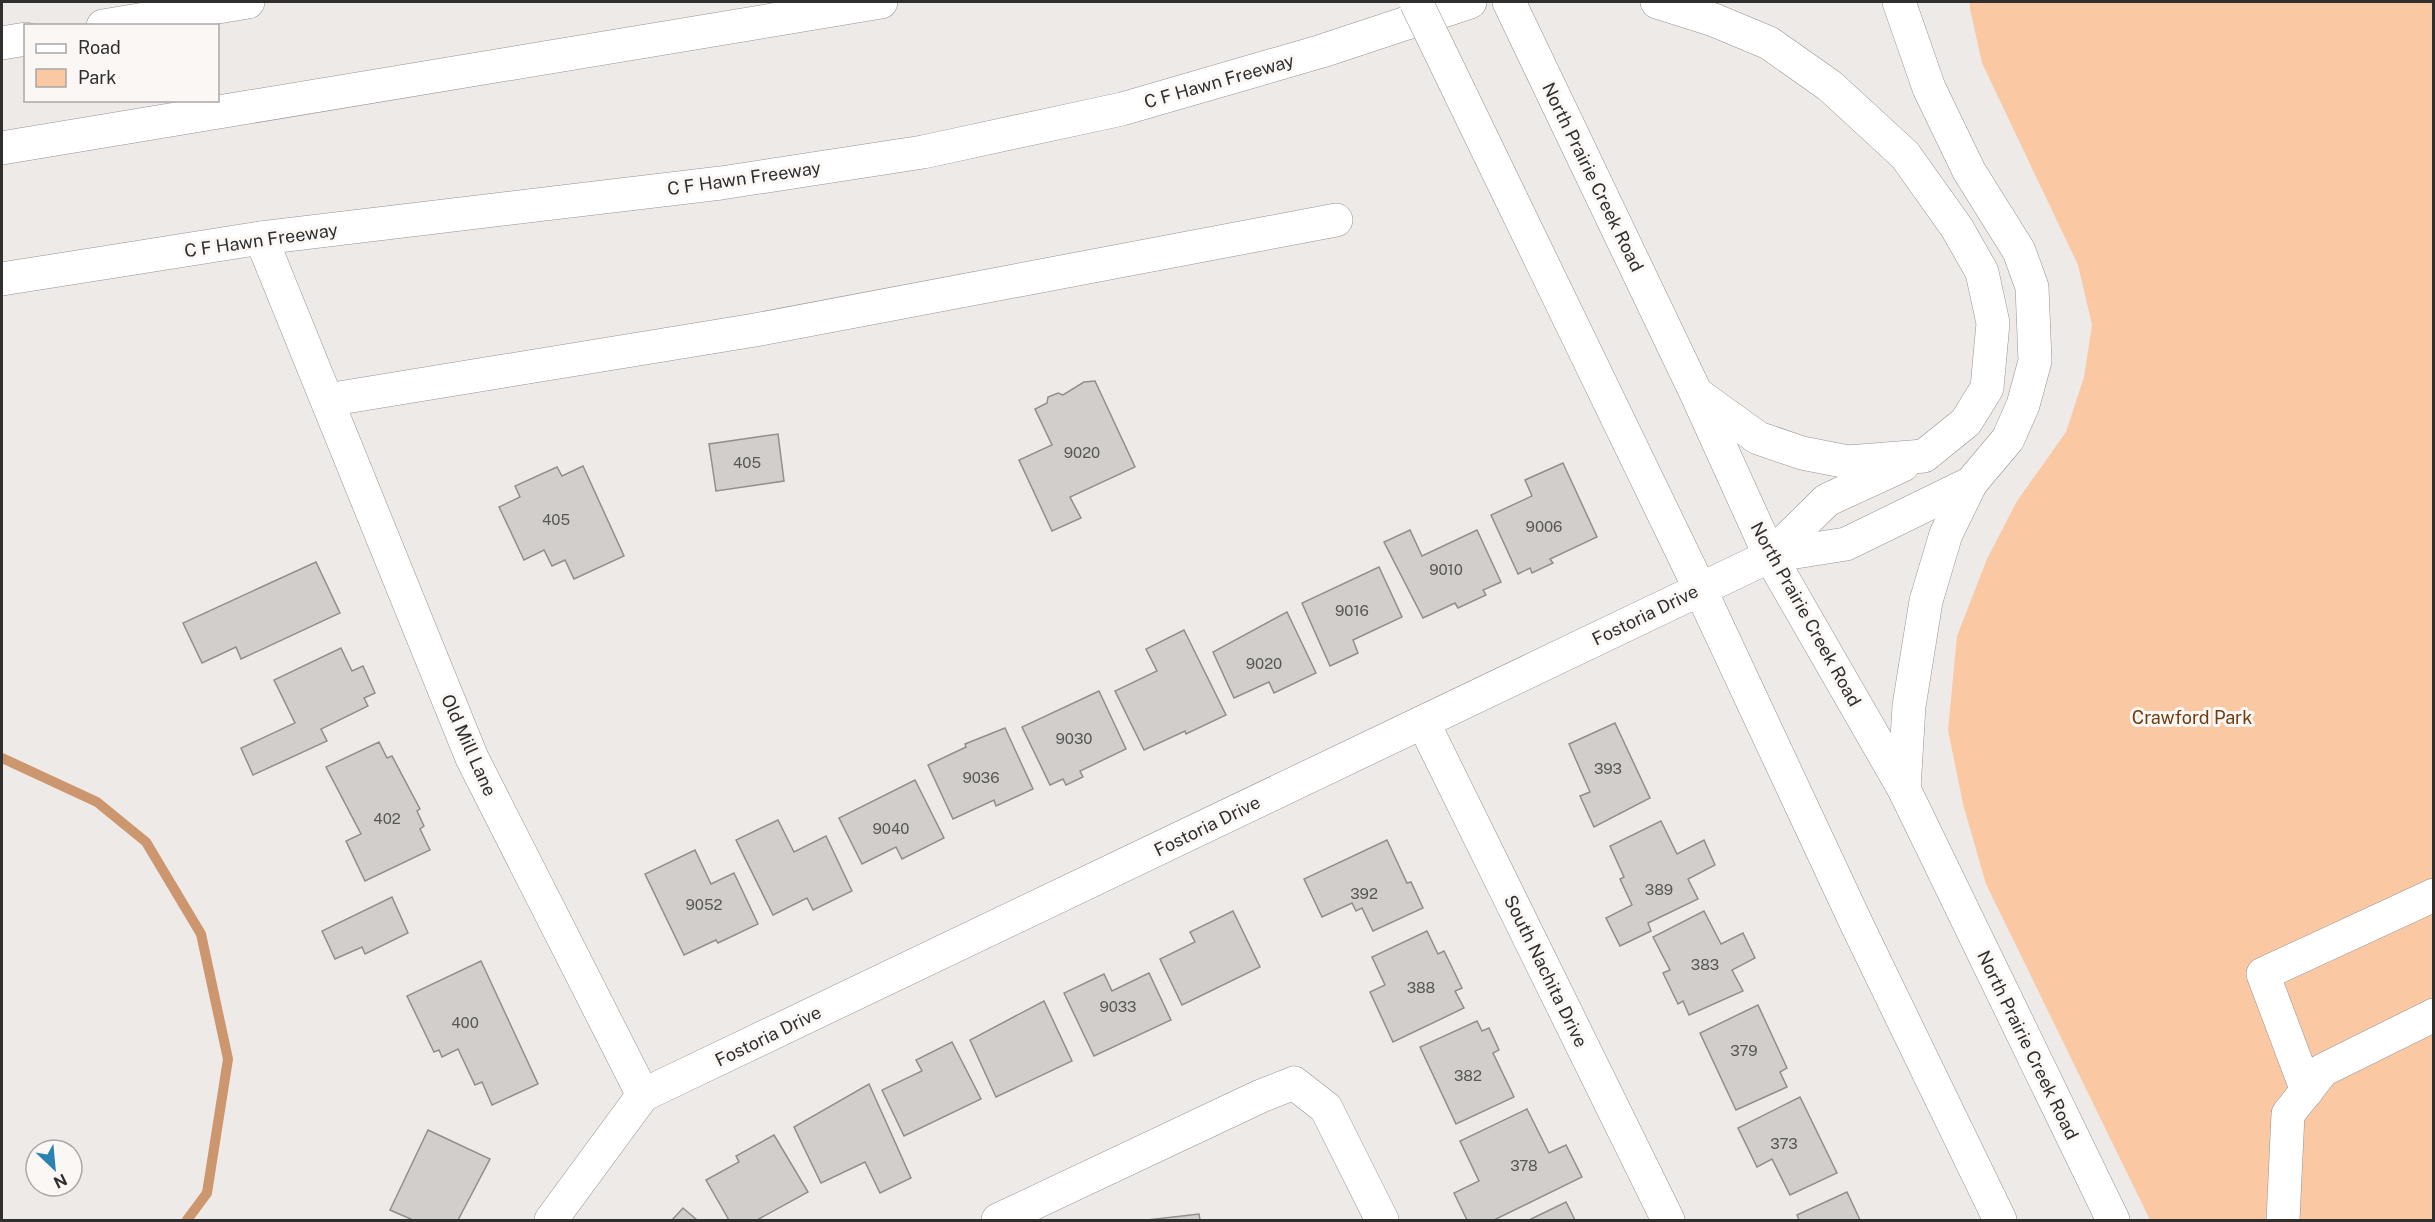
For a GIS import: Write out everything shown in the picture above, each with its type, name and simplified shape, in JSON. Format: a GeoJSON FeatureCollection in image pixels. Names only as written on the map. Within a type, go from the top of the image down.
{"type":"FeatureCollection","features":[{"type":"Feature","properties":{"kind":"main road"},"geometry":{"type":"LineString","coordinates":[[170,14],[202,2]]}},
{"type":"Feature","properties":{"kind":"main road"},"geometry":{"type":"LineString","coordinates":[[114,24],[248,2]]}},
{"type":"Feature","properties":{"kind":"main road"},"geometry":{"type":"LineString","coordinates":[[2,148],[881,2]]}},
{"type":"Feature","properties":{"kind":"main road"},"geometry":{"type":"LineString","coordinates":[[1416,2],[1700,589],[1858,927],[2000,1221]]}},
{"type":"Feature","properties":{"kind":"main road","name":"C F Hawn Freeway"},"geometry":{"type":"LineString","coordinates":[[2,279],[261,238],[721,183],[923,152],[1122,110],[1322,51],[1470,2]]}},
{"type":"Feature","properties":{"kind":"main road","name":"North Prairie Creek Road"},"geometry":{"type":"LineString","coordinates":[[1509,2],[1696,393],[1770,556],[1904,789],[2113,1221]]}},
{"type":"Feature","properties":{"kind":"main road"},"geometry":{"type":"LineString","coordinates":[[1657,2],[1714,20],[1768,43],[1830,86],[1905,155],[1957,228],[1982,272],[1993,323],[1987,388],[1966,422],[1924,456],[1827,500],[1770,556]]}},
{"type":"Feature","properties":{"kind":"main road"},"geometry":{"type":"LineString","coordinates":[[1899,2],[1929,88],[1970,171],[2019,251],[2032,287],[2035,361],[2023,405],[2008,439],[1971,483],[1946,534],[1926,601],[1909,706],[1904,789]]}},
{"type":"Feature","properties":{"kind":"main road"},"geometry":{"type":"LineString","coordinates":[[2,43],[24,39]]}},
{"type":"Feature","properties":{"kind":"main road"},"geometry":{"type":"LineString","coordinates":[[327,400],[755,330],[1336,220]]}},
{"type":"Feature","properties":{"kind":"main road","name":"Old Mill Lane"},"geometry":{"type":"LineString","coordinates":[[261,238],[472,758],[643,1095]]}},
{"type":"Feature","properties":{"kind":"main road"},"geometry":{"type":"LineString","coordinates":[[1696,393],[1758,438],[1802,453],[1848,462],[1924,456]]}},
{"type":"Feature","properties":{"kind":"main road"},"geometry":{"type":"LineString","coordinates":[[1770,556],[1846,544],[1971,483]]}},
{"type":"Feature","properties":{"kind":"main road","name":"Fostoria Drive"},"geometry":{"type":"LineString","coordinates":[[643,1095],[1770,556]]}},
{"type":"Feature","properties":{"kind":"main road","name":"South Nachita Drive"},"geometry":{"type":"LineString","coordinates":[[1423,722],[1668,1221]]}},
{"type":"Feature","properties":{"kind":"main road"},"geometry":{"type":"LineString","coordinates":[[2307,1091],[2263,974],[2433,895]]}},
{"type":"Feature","properties":{"kind":"main road"},"geometry":{"type":"LineString","coordinates":[[2283,1221],[2288,1114],[2323,1070],[2433,1014]]}},
{"type":"Feature","properties":{"kind":"main road"},"geometry":{"type":"LineString","coordinates":[[998,1221],[1261,1096],[1294,1083],[1326,1108],[1382,1221]]}},
{"type":"Feature","properties":{"kind":"main road"},"geometry":{"type":"LineString","coordinates":[[551,1221],[643,1095]]}},
{"type":"Feature","properties":{"kind":"green space","name":"Crawford Park"},"geometry":{"type":"Polygon","coordinates":[[[1970,2],[2433,2],[2433,1220],[2150,1220],[1986,884],[1963,804],[1948,730],[1957,636],[1987,559],[2017,501],[2066,432],[2084,377],[2092,325],[2078,265],[1982,63],[1970,2]]]}},
{"type":"Feature","properties":{"kind":"building"},"geometry":{"type":"Polygon","coordinates":[[[1095,381],[1135,467],[1070,497],[1081,518],[1052,531],[1019,460],[1052,445],[1035,409],[1047,403],[1048,397],[1058,393],[1063,395],[1084,382],[1095,381]]]}},
{"type":"Feature","properties":{"kind":"building"},"geometry":{"type":"Polygon","coordinates":[[[778,434],[784,481],[716,491],[709,444],[778,434]]]}},
{"type":"Feature","properties":{"kind":"building"},"geometry":{"type":"Polygon","coordinates":[[[1563,463],[1597,537],[1550,559],[1553,563],[1532,573],[1530,568],[1518,574],[1491,515],[1532,496],[1525,480],[1563,463]]]}},
{"type":"Feature","properties":{"kind":"building"},"geometry":{"type":"Polygon","coordinates":[[[583,466],[624,556],[574,579],[565,560],[552,566],[544,550],[524,560],[499,507],[520,497],[515,486],[557,467],[562,476],[583,466]]]}},
{"type":"Feature","properties":{"kind":"building"},"geometry":{"type":"Polygon","coordinates":[[[1410,530],[1422,556],[1477,530],[1501,582],[1483,590],[1486,595],[1458,608],[1455,603],[1423,618],[1384,542],[1410,530]]]}},
{"type":"Feature","properties":{"kind":"building"},"geometry":{"type":"Polygon","coordinates":[[[316,562],[340,613],[241,659],[236,647],[202,663],[183,623],[316,562]]]}},
{"type":"Feature","properties":{"kind":"building"},"geometry":{"type":"Polygon","coordinates":[[[1379,567],[1402,617],[1353,640],[1358,653],[1330,666],[1302,603],[1379,567]]]}},
{"type":"Feature","properties":{"kind":"building"},"geometry":{"type":"Polygon","coordinates":[[[1287,612],[1316,673],[1274,693],[1269,682],[1234,698],[1213,652],[1287,612]]]}},
{"type":"Feature","properties":{"kind":"building"},"geometry":{"type":"Polygon","coordinates":[[[1184,630],[1226,715],[1144,750],[1115,691],[1157,671],[1146,649],[1184,630]]]}},
{"type":"Feature","properties":{"kind":"building"},"geometry":{"type":"Polygon","coordinates":[[[341,648],[352,671],[363,666],[375,693],[364,698],[368,706],[321,729],[327,741],[253,775],[241,748],[295,723],[274,680],[341,648]]]}},
{"type":"Feature","properties":{"kind":"building"},"geometry":{"type":"Polygon","coordinates":[[[1099,691],[1126,749],[1080,771],[1083,777],[1066,785],[1063,779],[1050,785],[1022,727],[1099,691]]]}},
{"type":"Feature","properties":{"kind":"building"},"geometry":{"type":"Polygon","coordinates":[[[1615,723],[1650,798],[1594,827],[1580,796],[1590,792],[1569,744],[1615,723]]]}},
{"type":"Feature","properties":{"kind":"building"},"geometry":{"type":"Polygon","coordinates":[[[1005,728],[1033,789],[996,806],[994,800],[953,819],[928,765],[966,747],[965,744],[1005,728]]]}},
{"type":"Feature","properties":{"kind":"building"},"geometry":{"type":"Polygon","coordinates":[[[379,742],[387,758],[392,756],[420,809],[417,811],[424,826],[420,829],[430,850],[365,881],[346,841],[361,834],[326,767],[379,742]]]}},
{"type":"Feature","properties":{"kind":"building"},"geometry":{"type":"Polygon","coordinates":[[[915,780],[944,838],[902,859],[896,847],[862,864],[839,818],[915,780]]]}},
{"type":"Feature","properties":{"kind":"building"},"geometry":{"type":"Polygon","coordinates":[[[778,820],[794,852],[826,836],[852,891],[813,910],[807,898],[773,915],[736,840],[778,820]]]}},
{"type":"Feature","properties":{"kind":"building"},"geometry":{"type":"Polygon","coordinates":[[[1661,821],[1677,854],[1704,840],[1715,865],[1688,879],[1698,899],[1648,923],[1651,931],[1620,946],[1606,918],[1632,905],[1620,879],[1624,877],[1610,846],[1661,821]]]}},
{"type":"Feature","properties":{"kind":"building"},"geometry":{"type":"Polygon","coordinates":[[[1387,840],[1407,883],[1411,882],[1423,908],[1373,931],[1362,908],[1356,911],[1352,903],[1322,917],[1304,879],[1387,840]]]}},
{"type":"Feature","properties":{"kind":"building"},"geometry":{"type":"Polygon","coordinates":[[[695,850],[711,884],[734,873],[758,924],[718,943],[716,940],[684,955],[645,874],[695,850]]]}},
{"type":"Feature","properties":{"kind":"building"},"geometry":{"type":"Polygon","coordinates":[[[392,897],[408,933],[365,954],[362,947],[335,959],[322,931],[392,897]]]}},
{"type":"Feature","properties":{"kind":"building"},"geometry":{"type":"Polygon","coordinates":[[[1233,911],[1260,967],[1182,1005],[1160,959],[1195,942],[1190,932],[1233,911]]]}},
{"type":"Feature","properties":{"kind":"building"},"geometry":{"type":"Polygon","coordinates":[[[1704,911],[1721,944],[1743,933],[1755,958],[1732,970],[1743,991],[1689,1015],[1683,1001],[1678,1004],[1663,973],[1670,970],[1653,937],[1704,911]]]}},
{"type":"Feature","properties":{"kind":"building"},"geometry":{"type":"Polygon","coordinates":[[[1427,931],[1438,954],[1444,951],[1462,988],[1455,991],[1464,1008],[1393,1042],[1370,992],[1385,985],[1372,957],[1427,931]]]}},
{"type":"Feature","properties":{"kind":"building"},"geometry":{"type":"Polygon","coordinates":[[[481,961],[538,1084],[492,1105],[482,1082],[475,1085],[458,1049],[442,1057],[439,1050],[434,1052],[407,996],[481,961]]]}},
{"type":"Feature","properties":{"kind":"building"},"geometry":{"type":"Polygon","coordinates":[[[1149,973],[1171,1020],[1094,1056],[1064,993],[1104,974],[1112,991],[1149,973]]]}},
{"type":"Feature","properties":{"kind":"building"},"geometry":{"type":"Polygon","coordinates":[[[1044,1001],[1072,1061],[996,1097],[970,1040],[1044,1001]]]}},
{"type":"Feature","properties":{"kind":"building"},"geometry":{"type":"Polygon","coordinates":[[[1758,1005],[1787,1068],[1780,1072],[1787,1087],[1736,1110],[1700,1033],[1758,1005]]]}},
{"type":"Feature","properties":{"kind":"building"},"geometry":{"type":"Polygon","coordinates":[[[1477,1021],[1482,1031],[1489,1028],[1499,1050],[1493,1053],[1514,1097],[1456,1124],[1420,1047],[1477,1021]]]}},
{"type":"Feature","properties":{"kind":"building"},"geometry":{"type":"Polygon","coordinates":[[[952,1042],[981,1099],[904,1136],[882,1090],[922,1071],[916,1060],[952,1042]]]}},
{"type":"Feature","properties":{"kind":"building"},"geometry":{"type":"Polygon","coordinates":[[[869,1084],[911,1178],[880,1193],[865,1162],[821,1183],[794,1127],[869,1084]]]}},
{"type":"Feature","properties":{"kind":"building"},"geometry":{"type":"Polygon","coordinates":[[[1800,1097],[1837,1173],[1790,1195],[1772,1159],[1757,1167],[1738,1128],[1800,1097]]]}},
{"type":"Feature","properties":{"kind":"building"},"geometry":{"type":"Polygon","coordinates":[[[1527,1109],[1549,1153],[1566,1145],[1582,1177],[1494,1220],[1467,1220],[1454,1193],[1479,1181],[1460,1141],[1527,1109]]]}},
{"type":"Feature","properties":{"kind":"building"},"geometry":{"type":"Polygon","coordinates":[[[428,1130],[490,1159],[458,1220],[413,1220],[390,1210],[428,1130]]]}},
{"type":"Feature","properties":{"kind":"building"},"geometry":{"type":"Polygon","coordinates":[[[774,1135],[808,1192],[757,1220],[729,1220],[706,1180],[739,1162],[736,1156],[774,1135]]]}},
{"type":"Feature","properties":{"kind":"building"},"geometry":{"type":"Polygon","coordinates":[[[1847,1192],[1860,1220],[1799,1220],[1797,1215],[1847,1192]]]}},
{"type":"Feature","properties":{"kind":"building"},"geometry":{"type":"Polygon","coordinates":[[[1566,1202],[1575,1220],[1529,1220],[1566,1202]]]}},
{"type":"Feature","properties":{"kind":"building"},"geometry":{"type":"Polygon","coordinates":[[[683,1208],[697,1220],[672,1220],[683,1208]]]}},
{"type":"Feature","properties":{"kind":"building"},"geometry":{"type":"Polygon","coordinates":[[[1199,1214],[1200,1220],[1147,1220],[1199,1214]]]}},
{"type":"Feature","properties":{"kind":"waterway"},"geometry":{"type":"LineString","coordinates":[[2,758],[97,802],[146,842],[201,934],[228,1059],[207,1193],[187,1220]]}}]}
